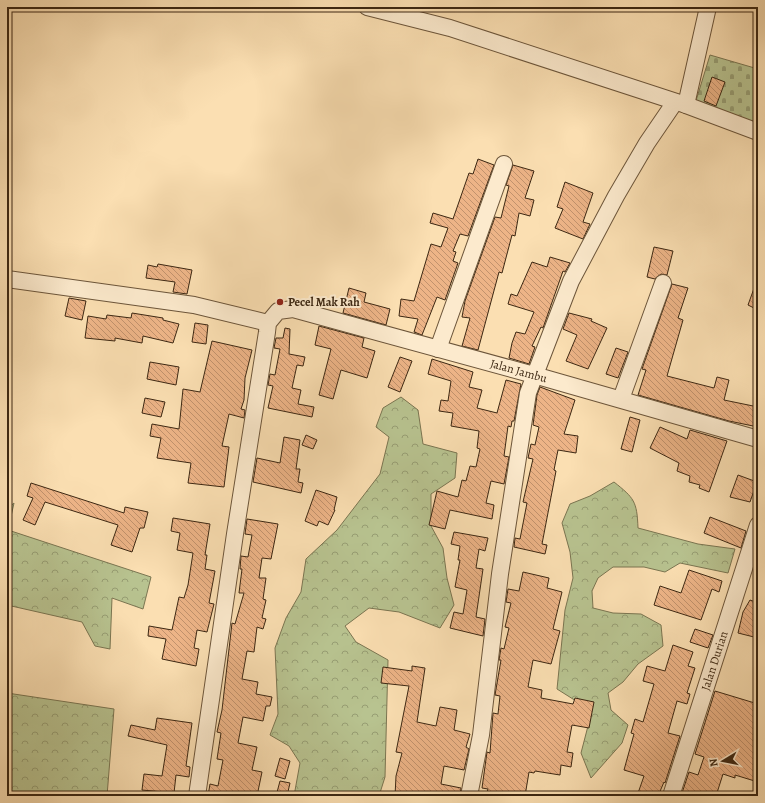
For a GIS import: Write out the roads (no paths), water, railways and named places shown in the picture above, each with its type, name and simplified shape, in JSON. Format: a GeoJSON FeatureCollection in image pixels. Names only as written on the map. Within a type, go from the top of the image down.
{"type":"FeatureCollection","features":[{"type":"Feature","properties":{"kind":"street"},"geometry":{"type":"LineString","coordinates":[[367,7],[450,28],[681,104],[758,132]]}},
{"type":"Feature","properties":{"kind":"street"},"geometry":{"type":"LineString","coordinates":[[469,796],[480,735],[501,566],[521,428],[528,393],[571,281],[620,190],[647,144],[681,104],[708,7]]}},
{"type":"Feature","properties":{"kind":"street"},"geometry":{"type":"LineString","coordinates":[[438,349],[504,164]]}},
{"type":"Feature","properties":{"kind":"street","name":"Jalan Jambu"},"geometry":{"type":"LineString","coordinates":[[7,279],[273,317],[293,309],[621,399],[758,439]]}},
{"type":"Feature","properties":{"kind":"street"},"geometry":{"type":"LineString","coordinates":[[621,399],[663,283]]}},
{"type":"Feature","properties":{"kind":"street"},"geometry":{"type":"LineString","coordinates":[[197,796],[235,534],[273,317]]}},
{"type":"Feature","properties":{"kind":"street","name":"Jalan Durian"},"geometry":{"type":"LineString","coordinates":[[671,796],[758,524]]}},
{"type":"Feature","properties":{"kind":"place","name":"Pecel Mak Rah"},"geometry":{"type":"Point","coordinates":[280,302]}}]}
